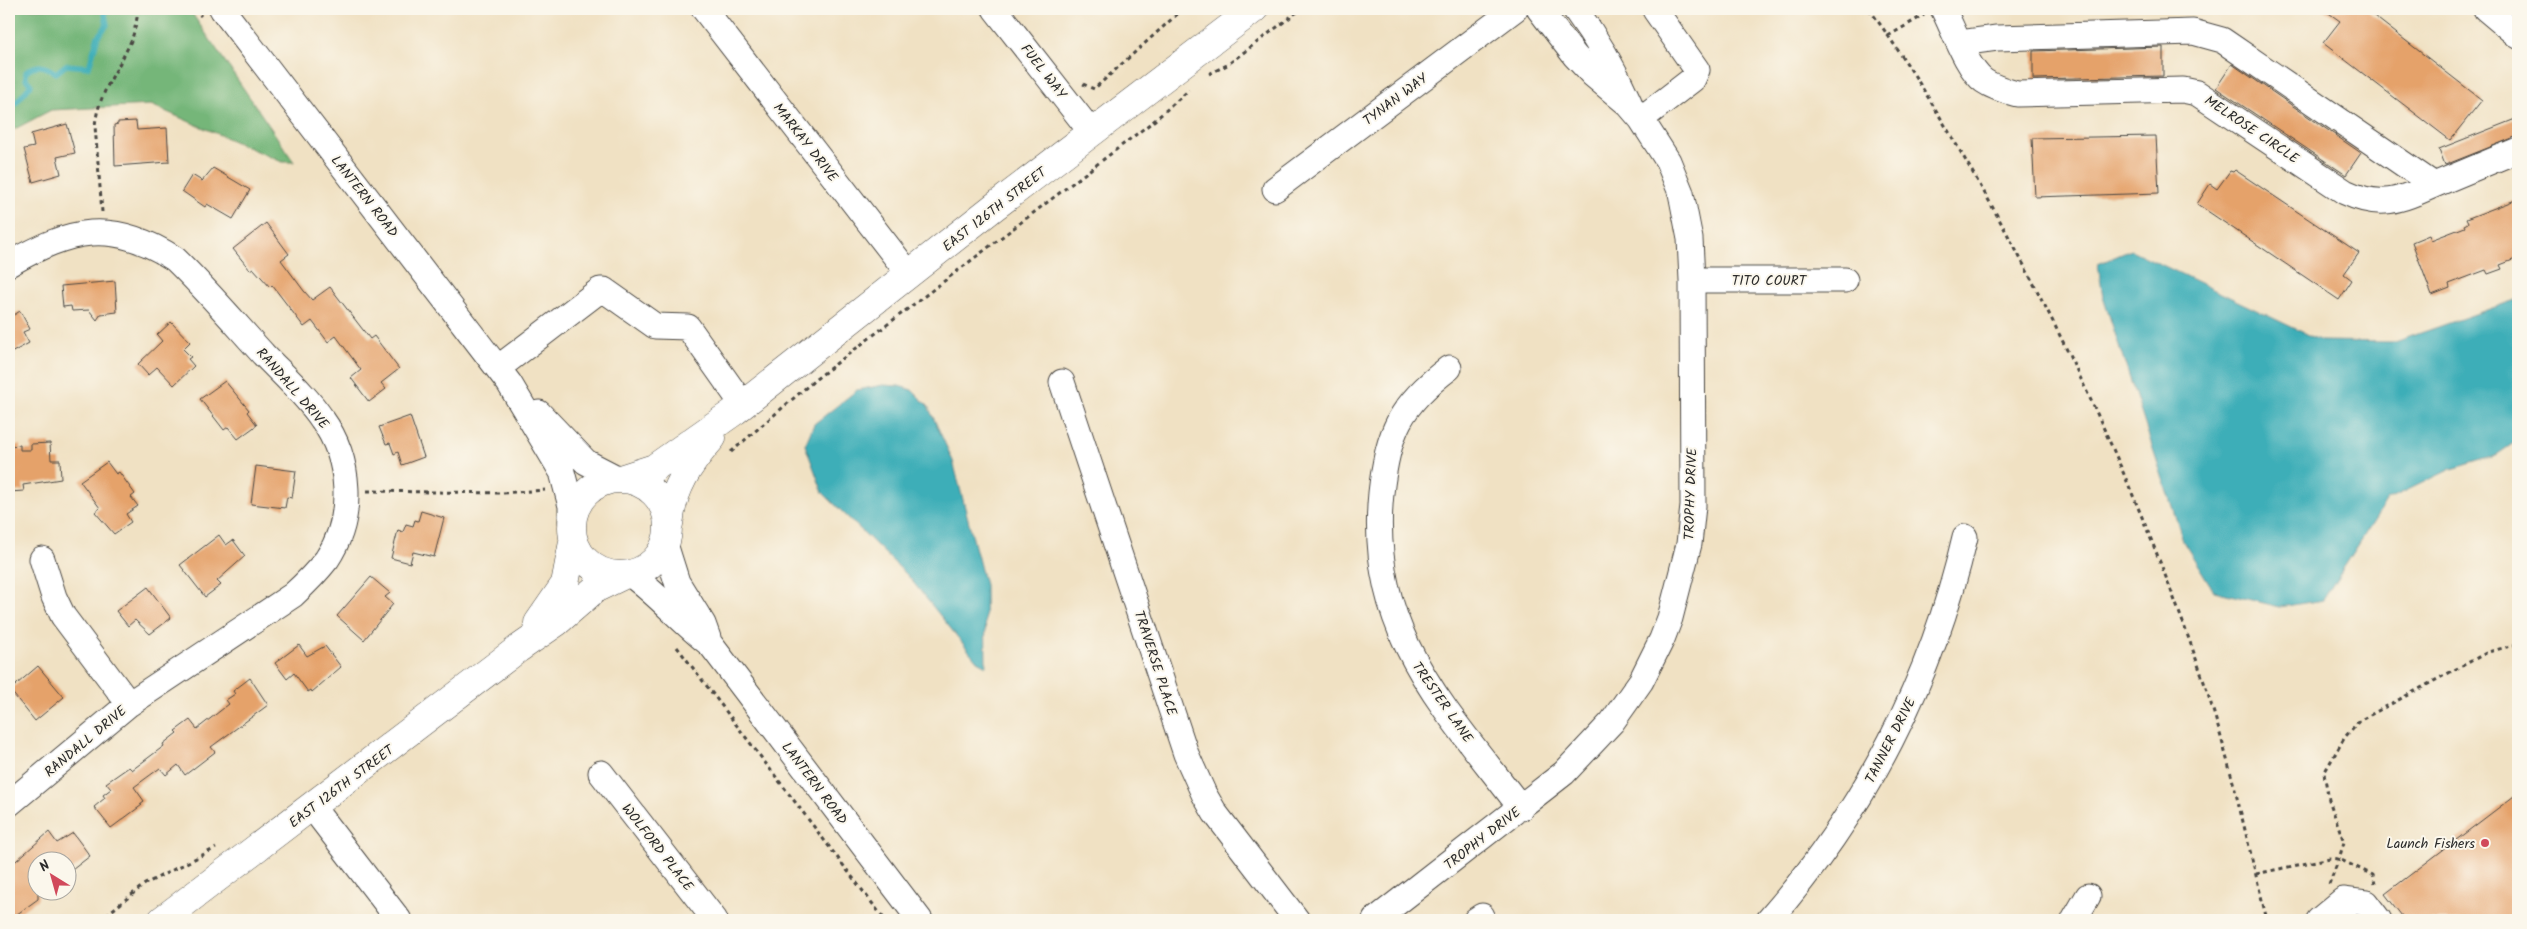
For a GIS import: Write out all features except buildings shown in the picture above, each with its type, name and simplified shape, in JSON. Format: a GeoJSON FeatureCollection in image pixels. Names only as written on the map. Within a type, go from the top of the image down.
{"type":"FeatureCollection","features":[{"type":"Feature","properties":{"kind":"main road","name":"EAST 126TH STREET"},"geometry":{"type":"LineString","coordinates":[[620,478],[654,468],[739,408],[909,274],[1254,9]]}},
{"type":"Feature","properties":{"kind":"main road","name":"EAST 126TH STREET"},"geometry":{"type":"LineString","coordinates":[[667,534],[674,496],[681,477],[702,448],[739,408]]}},
{"type":"Feature","properties":{"kind":"main road"},"geometry":{"type":"LineString","coordinates":[[620,478],[642,484],[656,495],[666,509],[667,534],[661,554],[649,566],[627,575],[595,568],[583,558],[572,532],[575,507],[582,496],[598,484],[620,478]]}},
{"type":"Feature","properties":{"kind":"main road","name":"EAST 126TH STREET"},"geometry":{"type":"LineString","coordinates":[[518,649],[565,584],[572,532]]}},
{"type":"Feature","properties":{"kind":"main road","name":"EAST 126TH STREET"},"geometry":{"type":"LineString","coordinates":[[162,920],[313,808],[518,649],[557,622],[595,589],[627,575]]}},
{"type":"Feature","properties":{"kind":"street","name":"LANTERN ROAD"},"geometry":{"type":"LineString","coordinates":[[222,9],[503,375],[586,462],[597,470],[620,478]]}},
{"type":"Feature","properties":{"kind":"street","name":"MARKAY DRIVE"},"geometry":{"type":"LineString","coordinates":[[704,9],[909,274]]}},
{"type":"Feature","properties":{"kind":"street","name":"FUEL WAY"},"geometry":{"type":"LineString","coordinates":[[996,9],[1092,133]]}},
{"type":"Feature","properties":{"kind":"street","name":"TYNAN WAY"},"geometry":{"type":"LineString","coordinates":[[1275,189],[1515,9]]}},
{"type":"Feature","properties":{"kind":"street","name":"TROPHY DRIVE"},"geometry":{"type":"LineString","coordinates":[[1539,9],[1592,74],[1635,112]]}},
{"type":"Feature","properties":{"kind":"street","name":"TROPHY DRIVE"},"geometry":{"type":"LineString","coordinates":[[1375,920],[1564,774],[1612,722],[1641,681],[1670,618],[1689,544],[1693,506],[1692,280],[1690,239],[1681,193],[1668,161],[1635,112],[1616,72],[1597,39],[1575,9]]}},
{"type":"Feature","properties":{"kind":"street"},"geometry":{"type":"LineString","coordinates":[[2486,9],[2518,36]]}},
{"type":"Feature","properties":{"kind":"street"},"geometry":{"type":"LineString","coordinates":[[1635,112],[1694,79],[1697,70],[1655,10]]}},
{"type":"Feature","properties":{"kind":"street","name":"MELROSE CIRCLE"},"geometry":{"type":"LineString","coordinates":[[1935,11],[1960,43],[1974,70],[1982,80],[1992,86],[2017,94],[2183,90],[2197,93],[2345,192],[2360,199],[2385,202],[2398,201],[2518,150]]}},
{"type":"Feature","properties":{"kind":"street"},"geometry":{"type":"LineString","coordinates":[[1960,43],[1997,38],[2193,32],[2210,35],[2222,40],[2434,185]]}},
{"type":"Feature","properties":{"kind":"street","name":"RANDALL DRIVE"},"geometry":{"type":"LineString","coordinates":[[9,264],[44,244],[57,239],[76,234],[103,232],[137,238],[155,246],[175,259],[322,417],[340,454],[346,492],[343,519],[337,540],[326,559],[305,584],[292,595],[129,704],[9,804]]}},
{"type":"Feature","properties":{"kind":"street","name":"TITO COURT"},"geometry":{"type":"LineString","coordinates":[[1692,280],[1846,280]]}},
{"type":"Feature","properties":{"kind":"street"},"geometry":{"type":"LineString","coordinates":[[503,375],[604,290],[655,326],[688,327],[739,408]]}},
{"type":"Feature","properties":{"kind":"street","name":"TRESTER LANE"},"geometry":{"type":"LineString","coordinates":[[1449,368],[1413,398],[1402,414],[1392,440],[1386,461],[1380,504],[1382,570],[1394,618],[1415,665],[1441,704],[1522,808]]}},
{"type":"Feature","properties":{"kind":"street","name":"LANTERN ROAD"},"geometry":{"type":"LineString","coordinates":[[503,375],[562,472],[569,499],[572,532]]}},
{"type":"Feature","properties":{"kind":"street","name":"TRAVERSE PLACE"},"geometry":{"type":"LineString","coordinates":[[1062,382],[1186,754],[1215,813],[1297,920]]}},
{"type":"Feature","properties":{"kind":"street","name":"LANTERN ROAD"},"geometry":{"type":"LineString","coordinates":[[667,534],[677,582],[703,624],[710,645]]}},
{"type":"Feature","properties":{"kind":"street","name":"TANNER DRIVE"},"geometry":{"type":"LineString","coordinates":[[1769,920],[1810,871],[1847,818],[1898,728],[1928,658],[1955,581],[1965,537]]}},
{"type":"Feature","properties":{"kind":"street"},"geometry":{"type":"LineString","coordinates":[[42,558],[54,597],[63,616],[129,704]]}},
{"type":"Feature","properties":{"kind":"street","name":"LANTERN ROAD"},"geometry":{"type":"LineString","coordinates":[[627,575],[653,591],[688,628],[710,645],[920,920]]}},
{"type":"Feature","properties":{"kind":"street","name":"WOLFORD PLACE"},"geometry":{"type":"LineString","coordinates":[[602,773],[715,920]]}},
{"type":"Feature","properties":{"kind":"street"},"geometry":{"type":"LineString","coordinates":[[313,808],[399,920]]}},
{"type":"Feature","properties":{"kind":"street"},"geometry":{"type":"LineString","coordinates":[[2074,920],[2088,896]]}},
{"type":"Feature","properties":{"kind":"street"},"geometry":{"type":"LineString","coordinates":[[2319,920],[2343,900],[2372,912]]}},
{"type":"Feature","properties":{"kind":"path"},"geometry":{"type":"LineString","coordinates":[[103,232],[95,126],[96,112],[100,100],[131,42],[139,9]]}},
{"type":"Feature","properties":{"kind":"path"},"geometry":{"type":"LineString","coordinates":[[1076,79],[1094,89],[1183,9]]}},
{"type":"Feature","properties":{"kind":"path"},"geometry":{"type":"LineString","coordinates":[[1204,77],[1227,65],[1301,9]]}},
{"type":"Feature","properties":{"kind":"path"},"geometry":{"type":"LineString","coordinates":[[1869,9],[1952,135],[2013,243],[2082,380],[2129,485],[2204,684],[2267,920]]}},
{"type":"Feature","properties":{"kind":"path"},"geometry":{"type":"LineString","coordinates":[[1888,36],[1935,11]]}},
{"type":"Feature","properties":{"kind":"path"},"geometry":{"type":"LineString","coordinates":[[727,456],[816,379],[1118,149],[1191,88]]}},
{"type":"Feature","properties":{"kind":"path"},"geometry":{"type":"LineString","coordinates":[[346,492],[502,493],[547,490]]}},
{"type":"Feature","properties":{"kind":"path"},"geometry":{"type":"LineString","coordinates":[[2327,889],[2340,859],[2344,842],[2329,800],[2324,773],[2345,737],[2359,721],[2488,652],[2518,644]]}},
{"type":"Feature","properties":{"kind":"path"},"geometry":{"type":"LineString","coordinates":[[676,645],[885,920]]}},
{"type":"Feature","properties":{"kind":"path"},"geometry":{"type":"LineString","coordinates":[[2256,874],[2316,860],[2340,859],[2373,875],[2375,883],[2372,912]]}},
{"type":"Feature","properties":{"kind":"green space"},"geometry":{"type":"Polygon","coordinates":[[[9,9],[189,9],[294,162],[282,162],[151,105],[51,110],[9,132],[9,9]]]}},
{"type":"Feature","properties":{"kind":"water"},"geometry":{"type":"Polygon","coordinates":[[[2131,250],[2321,341],[2395,342],[2518,299],[2518,440],[2495,456],[2451,469],[2387,500],[2323,600],[2280,607],[2214,591],[2184,543],[2103,297],[2098,264],[2131,250]]]}},
{"type":"Feature","properties":{"kind":"water"},"geometry":{"type":"Polygon","coordinates":[[[883,385],[899,386],[912,390],[928,406],[953,461],[985,585],[986,666],[977,661],[908,576],[823,493],[805,445],[814,424],[857,390],[883,385]]]}},
{"type":"Feature","properties":{"kind":"waterway"},"geometry":{"type":"LineString","coordinates":[[9,106],[15,104],[31,85],[26,79],[26,72],[34,67],[41,66],[56,73],[66,65],[89,67],[98,36],[107,25],[104,9]]}},
{"type":"Feature","properties":{"kind":"place","name":"Launch Fishers"},"geometry":{"type":"Point","coordinates":[2485,843]}}]}
